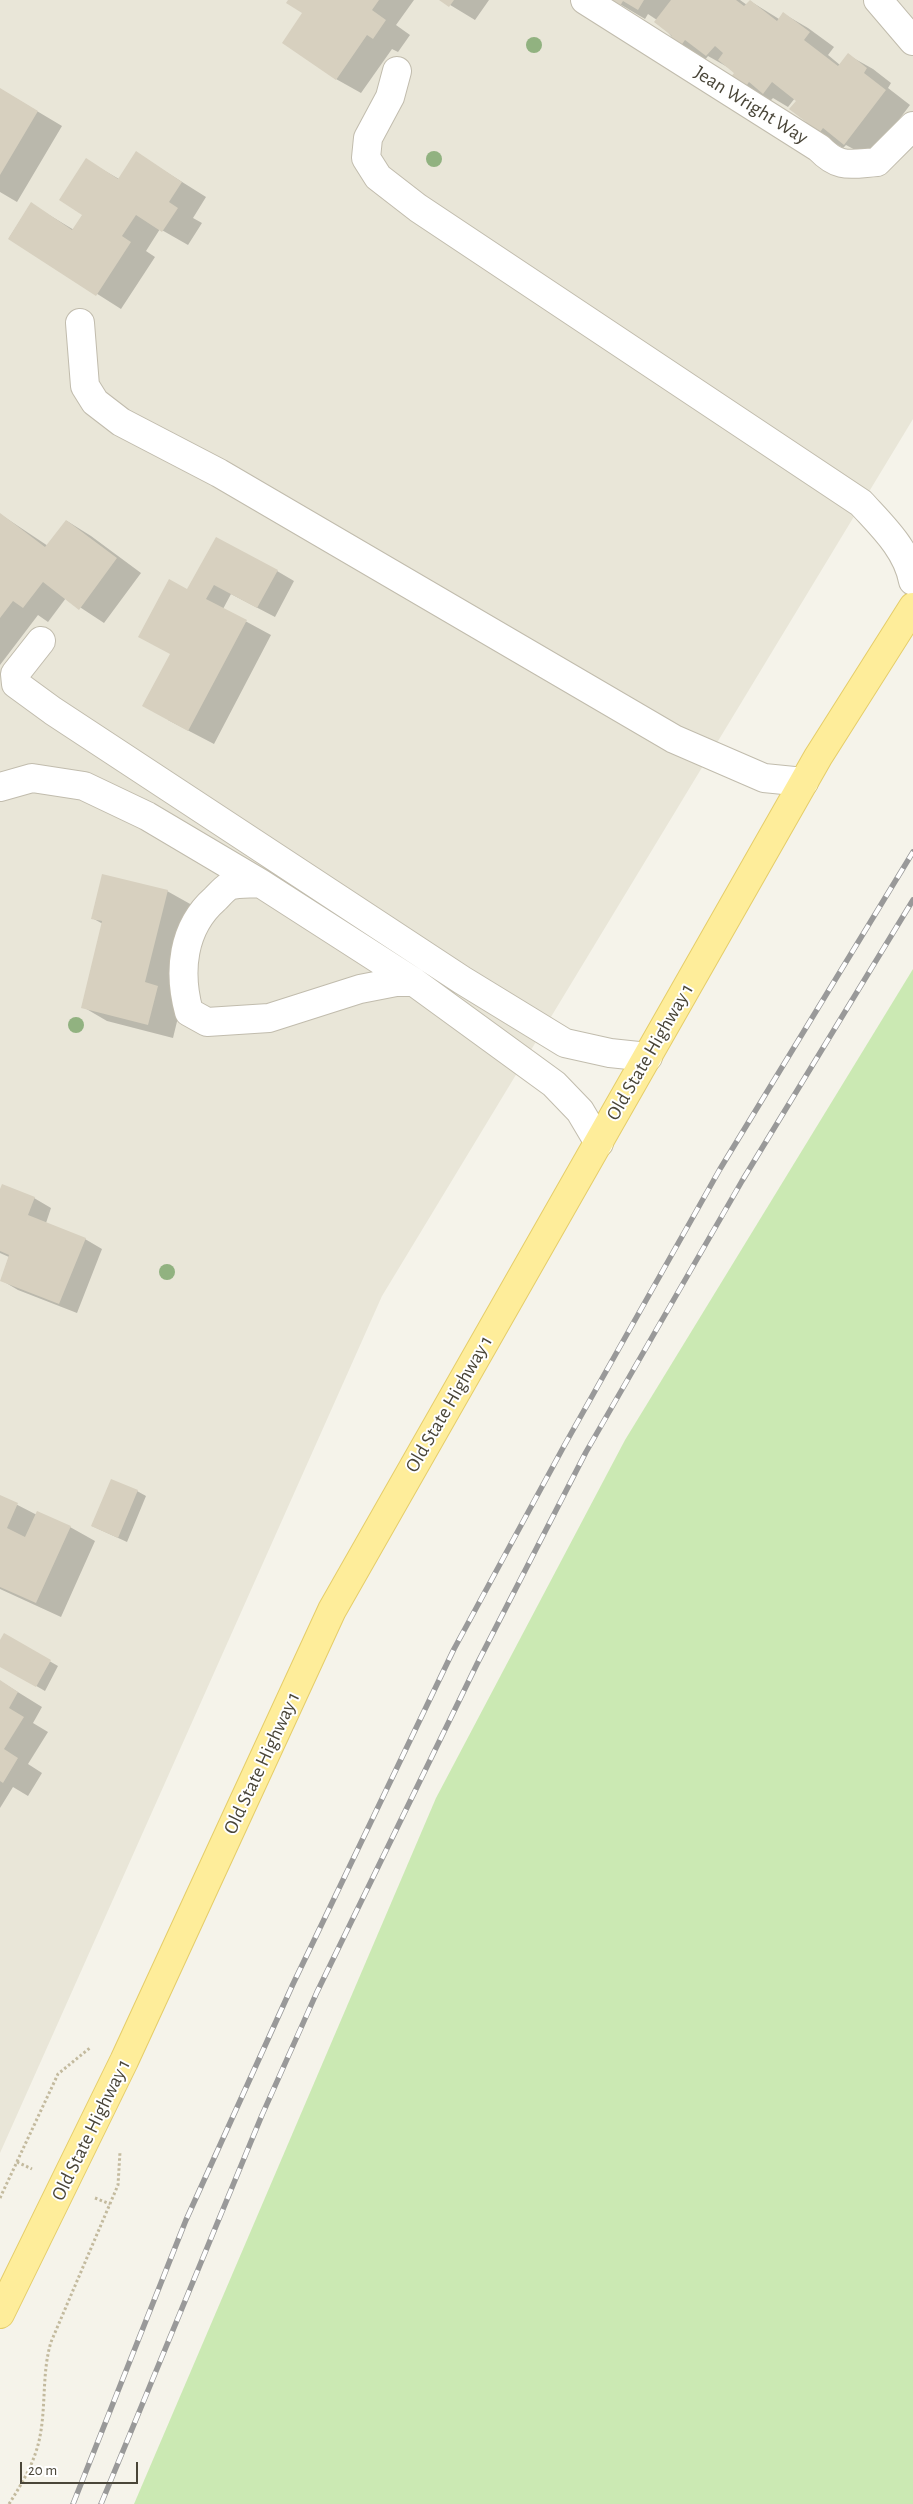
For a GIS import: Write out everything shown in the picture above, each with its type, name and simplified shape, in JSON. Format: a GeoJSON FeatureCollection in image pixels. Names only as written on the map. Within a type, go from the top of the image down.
{"type":"FeatureCollection","features":[{"type":"Feature","properties":{"kind":"main road","name":"Old State Highway 1"},"geometry":{"type":"LineString","coordinates":[[0,2314],[42,2231],[150,2004],[332,1610],[804,782],[913,607]]}},
{"type":"Feature","properties":{"kind":"main road","name":"Old State Highway 1"},"geometry":{"type":"LineString","coordinates":[[0,2296],[42,2231]]}},
{"type":"Feature","properties":{"kind":"street","name":"Jean Wright Way"},"geometry":{"type":"LineString","coordinates":[[585,0],[819,148],[828,158],[840,165],[877,162],[913,126]]}},
{"type":"Feature","properties":{"kind":"street"},"geometry":{"type":"LineString","coordinates":[[878,0],[913,41]]}},
{"type":"Feature","properties":{"kind":"street"},"geometry":{"type":"LineString","coordinates":[[398,71],[390,98],[368,138],[366,158],[378,177],[418,208],[861,503],[895,540],[911,570],[913,580]]}},
{"type":"Feature","properties":{"kind":"street"},"geometry":{"type":"LineString","coordinates":[[80,323],[85,386],[95,402],[121,422],[218,474],[674,739],[764,778],[804,782]]}},
{"type":"Feature","properties":{"kind":"street"},"geometry":{"type":"LineString","coordinates":[[41,641],[8,682],[453,975],[564,1043],[610,1053],[648,1057]]}},
{"type":"Feature","properties":{"kind":"street"},"geometry":{"type":"LineString","coordinates":[[0,787],[32,778],[84,786],[147,816],[260,883],[414,982],[554,1084],[580,1111],[599,1143]]}},
{"type":"Feature","properties":{"kind":"street"},"geometry":{"type":"LineString","coordinates":[[260,883],[230,886],[205,908],[191,928],[184,958],[182,989],[189,1012],[207,1022],[269,1018],[360,989],[396,982],[414,982]]}},
{"type":"Feature","properties":{"kind":"path"},"geometry":{"type":"LineString","coordinates":[[0,2198],[58,2074]]}},
{"type":"Feature","properties":{"kind":"path"},"geometry":{"type":"LineString","coordinates":[[9,2504],[27,2475],[38,2445],[45,2392],[45,2362],[51,2342],[118,2185],[120,2147]]}},
{"type":"Feature","properties":{"kind":"shaded area"},"geometry":{"type":"Polygon","coordinates":[[[0,0],[913,0],[913,419],[382,1296],[0,2153],[0,0]]]}},
{"type":"Feature","properties":{"kind":"green space"},"geometry":{"type":"Polygon","coordinates":[[[913,969],[913,2504],[134,2504],[436,1798],[625,1440],[913,969]]]}},
{"type":"Feature","properties":{"kind":"building"},"geometry":{"type":"Polygon","coordinates":[[[288,0],[379,0],[372,10],[386,20],[373,39],[367,35],[336,80],[282,43],[302,13],[286,3],[288,0]]]}},
{"type":"Feature","properties":{"kind":"building"},"geometry":{"type":"Polygon","coordinates":[[[439,0],[454,0],[449,7],[439,0]]]}},
{"type":"Feature","properties":{"kind":"building"},"geometry":{"type":"Polygon","coordinates":[[[611,0],[644,0],[638,10],[623,1],[620,6],[611,0]]]}},
{"type":"Feature","properties":{"kind":"building"},"geometry":{"type":"Polygon","coordinates":[[[671,0],[736,0],[744,6],[750,0],[777,21],[783,12],[810,32],[804,40],[838,66],[848,53],[867,68],[864,73],[886,90],[844,145],[823,128],[818,135],[803,125],[806,122],[789,109],[796,101],[772,82],[763,94],[749,82],[745,88],[731,77],[734,73],[718,60],[723,53],[715,46],[706,56],[685,40],[680,47],[670,39],[672,36],[654,22],[671,0]]]}},
{"type":"Feature","properties":{"kind":"building"},"geometry":{"type":"Polygon","coordinates":[[[0,88],[38,111],[0,175],[0,88]]]}},
{"type":"Feature","properties":{"kind":"building"},"geometry":{"type":"Polygon","coordinates":[[[136,151],[182,182],[169,202],[178,208],[162,232],[136,215],[122,236],[131,242],[96,296],[8,239],[31,202],[72,230],[82,215],[59,200],[86,158],[118,179],[136,151]]]}},
{"type":"Feature","properties":{"kind":"building"},"geometry":{"type":"Polygon","coordinates":[[[0,513],[45,547],[66,520],[117,558],[79,610],[43,582],[23,608],[13,601],[0,618],[0,513]]]}},
{"type":"Feature","properties":{"kind":"building"},"geometry":{"type":"Polygon","coordinates":[[[216,537],[278,570],[257,608],[214,585],[206,599],[247,620],[188,731],[142,706],[170,654],[138,637],[169,579],[187,589],[216,537]]]}},
{"type":"Feature","properties":{"kind":"building"},"geometry":{"type":"Polygon","coordinates":[[[102,874],[168,890],[145,982],[158,986],[148,1025],[81,1008],[102,921],[91,919],[102,874]]]}},
{"type":"Feature","properties":{"kind":"building"},"geometry":{"type":"Polygon","coordinates":[[[2,1184],[35,1197],[28,1215],[86,1238],[59,1304],[0,1281],[9,1255],[0,1251],[0,1189],[2,1184]]]}},
{"type":"Feature","properties":{"kind":"building"},"geometry":{"type":"Polygon","coordinates":[[[111,1479],[138,1490],[118,1538],[91,1526],[111,1479]]]}},
{"type":"Feature","properties":{"kind":"building"},"geometry":{"type":"Polygon","coordinates":[[[0,1495],[18,1503],[7,1528],[25,1537],[37,1511],[71,1526],[36,1603],[0,1587],[0,1495]]]}},
{"type":"Feature","properties":{"kind":"building"},"geometry":{"type":"Polygon","coordinates":[[[4,1633],[51,1660],[36,1687],[0,1667],[0,1640],[4,1633]]]}},
{"type":"Feature","properties":{"kind":"building"},"geometry":{"type":"Polygon","coordinates":[[[0,1680],[18,1692],[9,1708],[24,1717],[4,1749],[18,1758],[3,1783],[0,1781],[0,1680]]]}},
{"type":"Feature","properties":{"kind":"railway"},"geometry":{"type":"LineString","coordinates":[[73,2504],[186,2220],[293,1984],[454,1649],[564,1446],[720,1169],[913,852]]}},
{"type":"Feature","properties":{"kind":"railway"},"geometry":{"type":"LineString","coordinates":[[101,2504],[262,2115],[317,1992],[477,1664],[586,1452],[742,1181],[913,900]]}}]}
